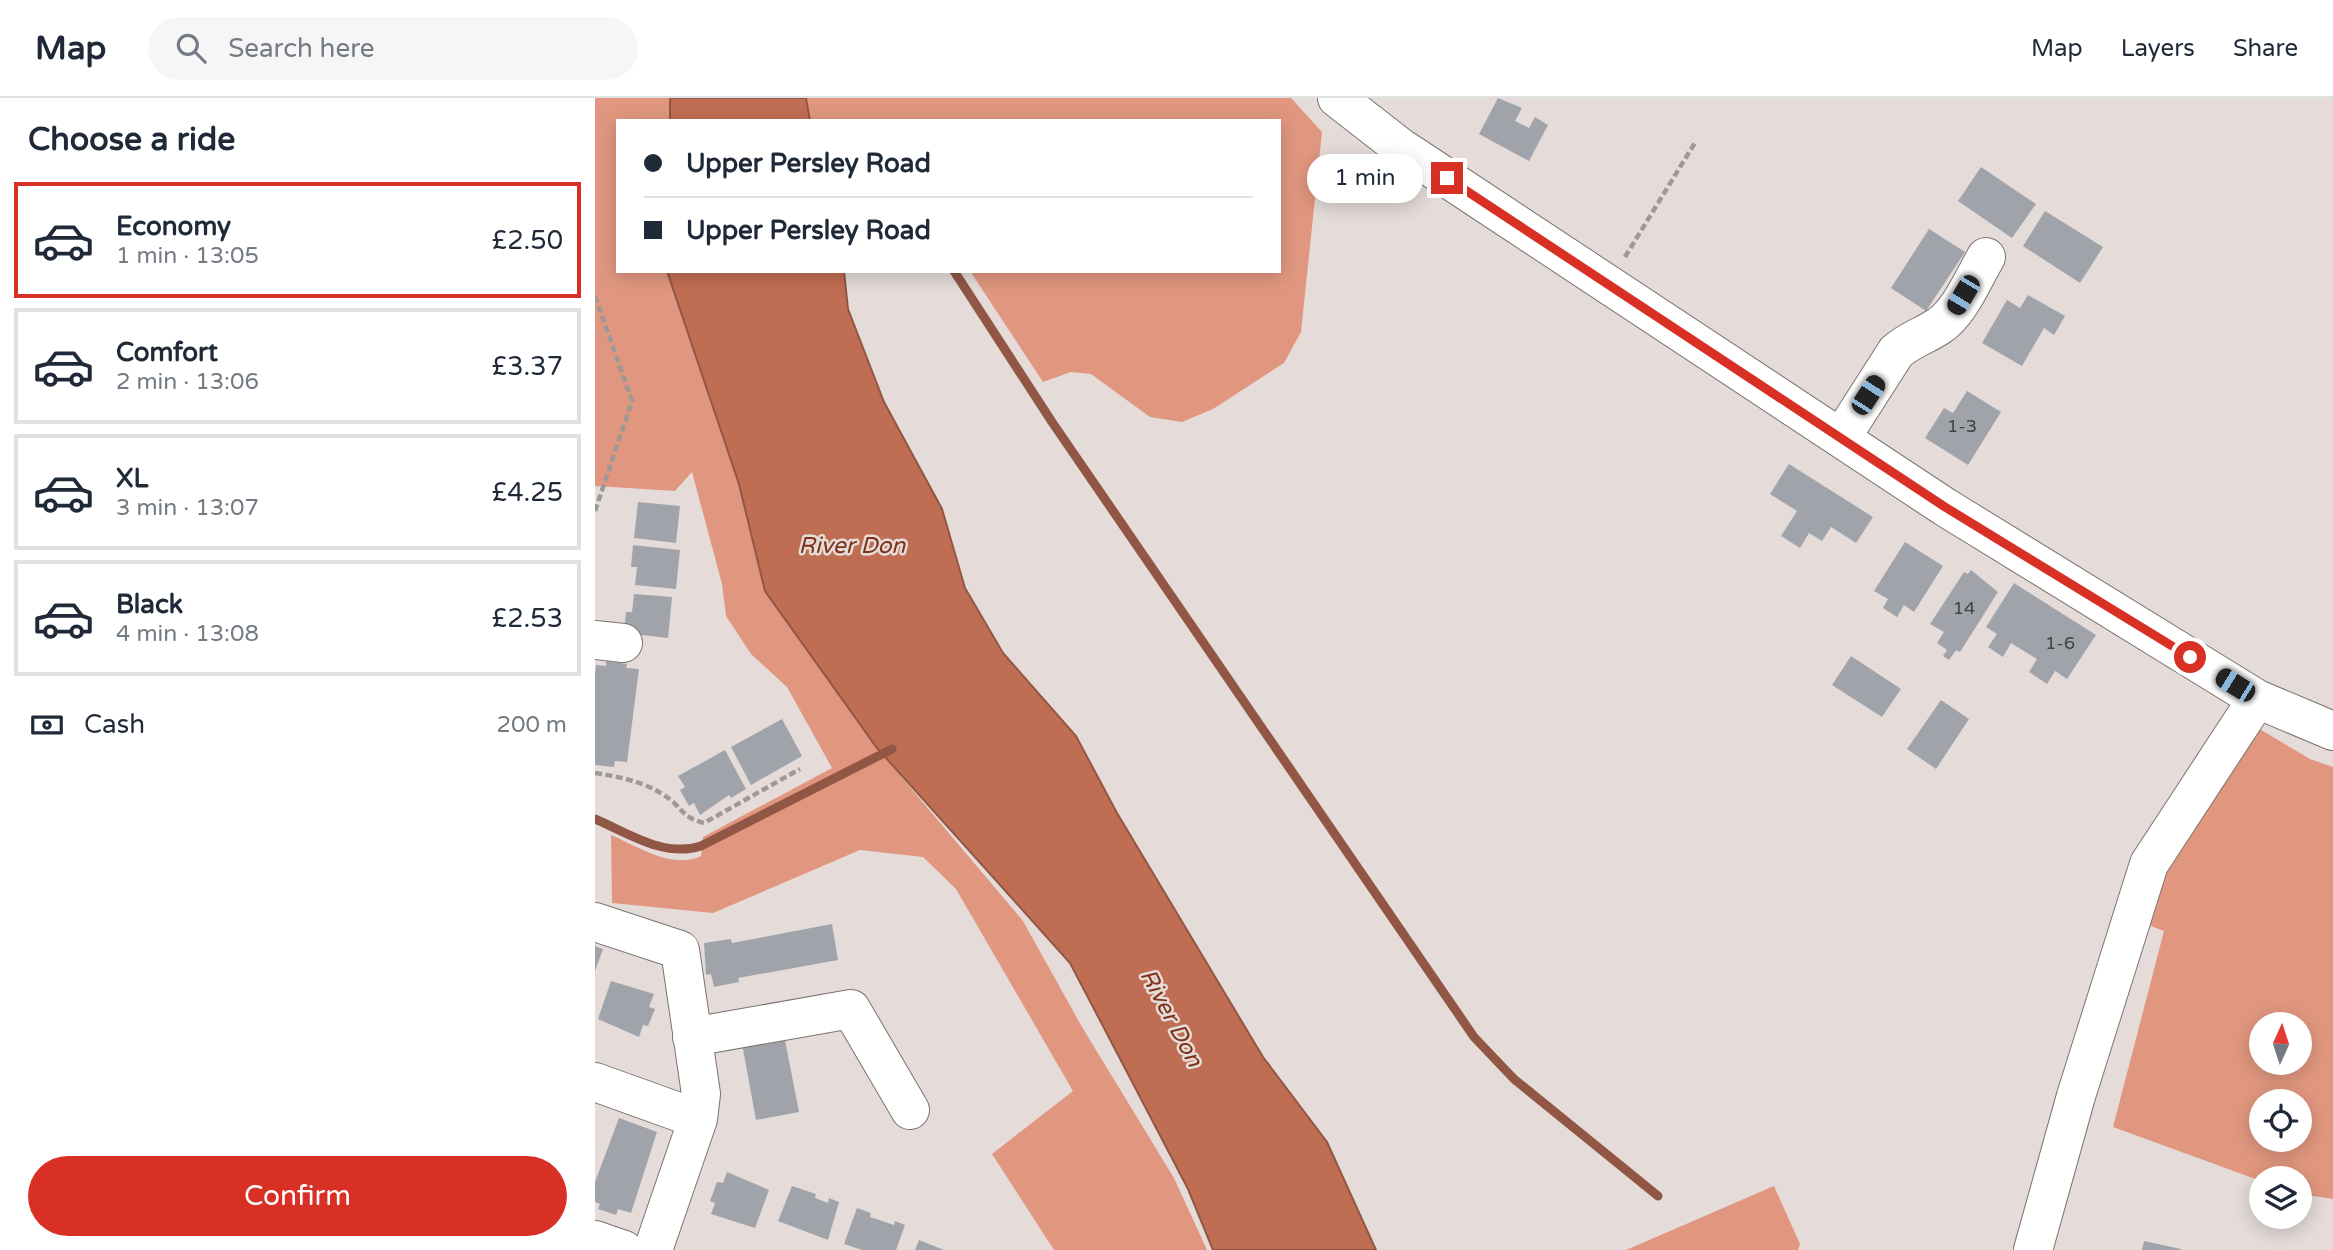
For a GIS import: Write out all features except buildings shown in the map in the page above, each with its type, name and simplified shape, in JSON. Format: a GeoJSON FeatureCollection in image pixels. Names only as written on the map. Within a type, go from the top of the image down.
{"type":"FeatureCollection","features":[{"type":"Feature","properties":{"kind":"street"},"geometry":{"type":"LineString","coordinates":[[1337,98],[1400,147],[1945,507],[2257,699],[2333,731]]}},
{"type":"Feature","properties":{"kind":"street"},"geometry":{"type":"LineString","coordinates":[[1841,438],[1896,352],[1905,343],[1939,326],[1952,314],[1986,257]]}},
{"type":"Feature","properties":{"kind":"street"},"geometry":{"type":"LineString","coordinates":[[2033,1250],[2076,1096],[2149,864],[2257,699]]}},
{"type":"Feature","properties":{"kind":"street"},"geometry":{"type":"LineString","coordinates":[[595,922],[680,950],[701,1094],[698,1119],[653,1250]]}},
{"type":"Feature","properties":{"kind":"street"},"geometry":{"type":"LineString","coordinates":[[692,1037],[852,1009],[910,1110]]}},
{"type":"Feature","properties":{"kind":"street"},"geometry":{"type":"LineString","coordinates":[[595,1082],[698,1119]]}},
{"type":"Feature","properties":{"kind":"street"},"geometry":{"type":"LineString","coordinates":[[595,1240],[624,1250]]}},
{"type":"Feature","properties":{"kind":"path"},"geometry":{"type":"LineString","coordinates":[[1608,284],[1696,141]]}},
{"type":"Feature","properties":{"kind":"path"},"geometry":{"type":"LineString","coordinates":[[595,296],[632,401],[595,511]]}},
{"type":"Feature","properties":{"kind":"path"},"geometry":{"type":"LineString","coordinates":[[595,773],[646,784],[667,797],[687,819],[704,823],[800,769]]}},
{"type":"Feature","properties":{"kind":"shaded area"},"geometry":{"type":"Polygon","coordinates":[[[595,98],[670,98],[670,119],[616,119],[616,273],[668,273],[739,484],[765,591],[877,748],[1023,921],[1082,1027],[1174,1178],[1207,1250],[1054,1250],[992,1154],[1073,1091],[956,889],[923,857],[860,850],[713,913],[612,903],[611,835],[655,855],[690,860],[701,856],[703,837],[832,768],[787,687],[751,654],[726,616],[722,584],[692,472],[675,491],[595,486],[595,98]]]}},
{"type":"Feature","properties":{"kind":"shaded area"},"geometry":{"type":"Polygon","coordinates":[[[806,98],[1291,98],[1322,132],[1301,332],[1284,363],[1213,409],[1182,422],[1150,417],[1091,374],[1071,372],[1043,382],[971,273],[1281,273],[1281,119],[810,119],[806,98]]]}},
{"type":"Feature","properties":{"kind":"shaded area"},"geometry":{"type":"Polygon","coordinates":[[[2253,725],[2310,759],[2333,767],[2333,1199],[2312,1196],[2312,1166],[2249,1166],[2249,1177],[2113,1127],[2164,931],[2148,925],[2182,832],[2253,725]]]}},
{"type":"Feature","properties":{"kind":"shaded area"},"geometry":{"type":"Polygon","coordinates":[[[1774,1186],[1800,1244],[1798,1250],[1626,1250],[1774,1186]]]}},
{"type":"Feature","properties":{"kind":"water"},"geometry":{"type":"Polygon","coordinates":[[[670,98],[806,98],[810,119],[670,119],[670,98]]]}},
{"type":"Feature","properties":{"kind":"water","name":"River Don"},"geometry":{"type":"Polygon","coordinates":[[[668,273],[844,273],[848,309],[884,402],[942,509],[965,588],[1003,653],[1076,736],[1117,813],[1263,1057],[1327,1142],[1376,1250],[1213,1250],[1188,1189],[1070,963],[877,748],[765,591],[739,484],[668,273]]]}},
{"type":"Feature","properties":{"kind":"waterway"},"geometry":{"type":"LineString","coordinates":[[955,273],[1052,422],[1474,1037],[1514,1079],[1658,1196]]}},
{"type":"Feature","properties":{"kind":"waterway"},"geometry":{"type":"LineString","coordinates":[[595,819],[660,846],[673,849],[701,846],[892,749]]}},
{"type":"Feature","properties":{"kind":"route"},"geometry":{"type":"LineString","coordinates":[[1447,178],[1945,507],[2190,657]]}}]}
